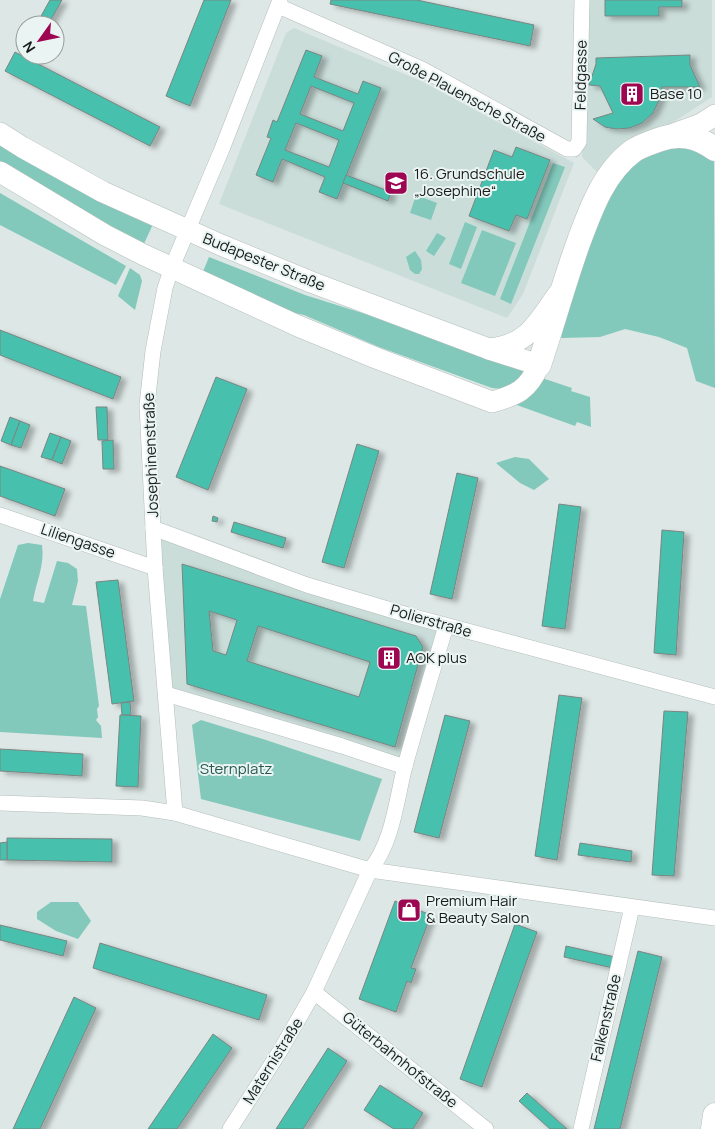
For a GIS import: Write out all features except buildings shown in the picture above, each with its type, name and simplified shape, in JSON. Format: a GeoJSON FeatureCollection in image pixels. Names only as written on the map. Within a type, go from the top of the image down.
{"type":"FeatureCollection","features":[{"type":"Feature","properties":{"kind":"main road"},"geometry":{"type":"LineString","coordinates":[[0,172],[144,255],[298,326],[492,402],[522,391],[533,379],[562,288],[593,206],[605,181],[634,150],[702,124],[715,115]]}},
{"type":"Feature","properties":{"kind":"main road","name":"Budapester Straße"},"geometry":{"type":"LineString","coordinates":[[0,133],[103,192],[188,230],[310,282],[489,349],[539,365]]}},
{"type":"Feature","properties":{"kind":"main road"},"geometry":{"type":"LineString","coordinates":[[668,136],[688,136],[702,140],[715,149]]}},
{"type":"Feature","properties":{"kind":"main road"},"geometry":{"type":"LineString","coordinates":[[489,349],[512,344],[525,338],[562,288]]}},
{"type":"Feature","properties":{"kind":"main road"},"geometry":{"type":"LineString","coordinates":[[713,1129],[715,1115]]}},
{"type":"Feature","properties":{"kind":"street","name":"Feldgasse"},"geometry":{"type":"LineString","coordinates":[[574,149],[579,142],[582,0]]}},
{"type":"Feature","properties":{"kind":"street","name":"Große Plauensche Straße"},"geometry":{"type":"LineString","coordinates":[[279,3],[422,69],[567,149],[574,149]]}},
{"type":"Feature","properties":{"kind":"street","name":"Josephinenstraße"},"geometry":{"type":"LineString","coordinates":[[175,813],[155,568],[147,405],[156,327],[164,288],[279,3]]}},
{"type":"Feature","properties":{"kind":"street","name":"Liliengasse"},"geometry":{"type":"LineString","coordinates":[[0,515],[155,568]]}},
{"type":"Feature","properties":{"kind":"street","name":"Polierstraße"},"geometry":{"type":"LineString","coordinates":[[153,528],[307,585],[446,626],[715,697]]}},
{"type":"Feature","properties":{"kind":"street"},"geometry":{"type":"LineString","coordinates":[[314,992],[370,870],[380,859],[386,843],[405,767],[446,626]]}},
{"type":"Feature","properties":{"kind":"street"},"geometry":{"type":"LineString","coordinates":[[166,694],[342,746],[405,767]]}},
{"type":"Feature","properties":{"kind":"street"},"geometry":{"type":"LineString","coordinates":[[0,803],[142,808],[175,813],[370,870],[715,918]]}},
{"type":"Feature","properties":{"kind":"street","name":"Falkenstraße"},"geometry":{"type":"LineString","coordinates":[[581,1129],[632,906]]}},
{"type":"Feature","properties":{"kind":"street","name":"Maternistraße"},"geometry":{"type":"LineString","coordinates":[[230,1129],[280,1051],[314,992]]}},
{"type":"Feature","properties":{"kind":"street","name":"Güterbahnhofstraße"},"geometry":{"type":"LineString","coordinates":[[314,992],[486,1129]]}},
{"type":"Feature","properties":{"kind":"shaded area"},"geometry":{"type":"Polygon","coordinates":[[[588,0],[712,0],[712,97],[597,172],[582,157],[588,0]]]}},
{"type":"Feature","properties":{"kind":"shaded area","name":"16. Grundschule „Josephine“"},"geometry":{"type":"Polygon","coordinates":[[[294,28],[421,81],[574,163],[523,294],[507,318],[219,204],[286,33],[294,28]]]}},
{"type":"Feature","properties":{"kind":"shaded area"},"geometry":{"type":"Polygon","coordinates":[[[153,528],[446,626],[405,767],[166,694],[153,528]]]}},
{"type":"Feature","properties":{"kind":"green space"},"geometry":{"type":"Polygon","coordinates":[[[0,140],[153,224],[143,246],[0,166],[0,140]]]}},
{"type":"Feature","properties":{"kind":"green space"},"geometry":{"type":"Polygon","coordinates":[[[688,147],[709,156],[714,162],[715,388],[696,381],[687,348],[659,337],[625,329],[600,337],[561,338],[572,288],[603,205],[628,167],[658,149],[688,147]]]}},
{"type":"Feature","properties":{"kind":"green space"},"geometry":{"type":"Polygon","coordinates":[[[553,163],[565,167],[511,304],[500,299],[553,163]]]}},
{"type":"Feature","properties":{"kind":"green space"},"geometry":{"type":"Polygon","coordinates":[[[0,193],[126,266],[116,285],[0,225],[0,193]]]}},
{"type":"Feature","properties":{"kind":"green space"},"geometry":{"type":"Polygon","coordinates":[[[416,195],[437,203],[431,220],[410,213],[416,195]]]}},
{"type":"Feature","properties":{"kind":"green space"},"geometry":{"type":"Polygon","coordinates":[[[465,222],[477,227],[461,269],[449,264],[465,222]]]}},
{"type":"Feature","properties":{"kind":"green space"},"geometry":{"type":"Polygon","coordinates":[[[482,230],[516,243],[495,296],[461,283],[482,230]]]}},
{"type":"Feature","properties":{"kind":"green space"},"geometry":{"type":"Polygon","coordinates":[[[437,233],[446,238],[434,256],[426,251],[437,233]]]}},
{"type":"Feature","properties":{"kind":"green space"},"geometry":{"type":"Polygon","coordinates":[[[415,251],[421,260],[422,269],[419,274],[415,274],[410,270],[406,257],[415,251]]]}},
{"type":"Feature","properties":{"kind":"green space"},"geometry":{"type":"Polygon","coordinates":[[[209,257],[305,295],[375,317],[529,372],[527,376],[503,389],[492,388],[379,347],[304,315],[269,307],[202,274],[209,257]]]}},
{"type":"Feature","properties":{"kind":"green space"},"geometry":{"type":"Polygon","coordinates":[[[130,268],[140,275],[142,281],[135,310],[118,296],[130,268]]]}},
{"type":"Feature","properties":{"kind":"green space"},"geometry":{"type":"Polygon","coordinates":[[[542,378],[572,388],[571,391],[590,397],[591,427],[577,422],[575,426],[514,404],[542,378]]]}},
{"type":"Feature","properties":{"kind":"green space"},"geometry":{"type":"Polygon","coordinates":[[[515,457],[529,459],[549,479],[534,490],[520,483],[496,463],[515,457]]]}},
{"type":"Feature","properties":{"kind":"green space"},"geometry":{"type":"Polygon","coordinates":[[[28,543],[42,545],[43,552],[33,601],[44,603],[57,561],[68,563],[77,569],[78,581],[72,605],[86,606],[99,706],[96,720],[101,726],[102,738],[0,732],[0,599],[18,545],[28,543]]]}},
{"type":"Feature","properties":{"kind":"green space","name":"Sternplatz"},"geometry":{"type":"Polygon","coordinates":[[[201,720],[382,779],[360,841],[201,799],[192,725],[201,720]]]}},
{"type":"Feature","properties":{"kind":"green space"},"geometry":{"type":"Polygon","coordinates":[[[51,902],[78,902],[91,921],[78,939],[56,931],[37,919],[37,912],[51,902]]]}},
{"type":"Feature","properties":{"kind":"place","name":"Base 10"},"geometry":{"type":"Point","coordinates":[632,94]}},
{"type":"Feature","properties":{"kind":"place","name":"16. Grundschule „Josephine“"},"geometry":{"type":"Point","coordinates":[396,183]}},
{"type":"Feature","properties":{"kind":"place","name":"AOK plus"},"geometry":{"type":"Point","coordinates":[389,658]}},
{"type":"Feature","properties":{"kind":"place","name":"Premium Hair & Beauty Salon"},"geometry":{"type":"Point","coordinates":[409,910]}}]}
